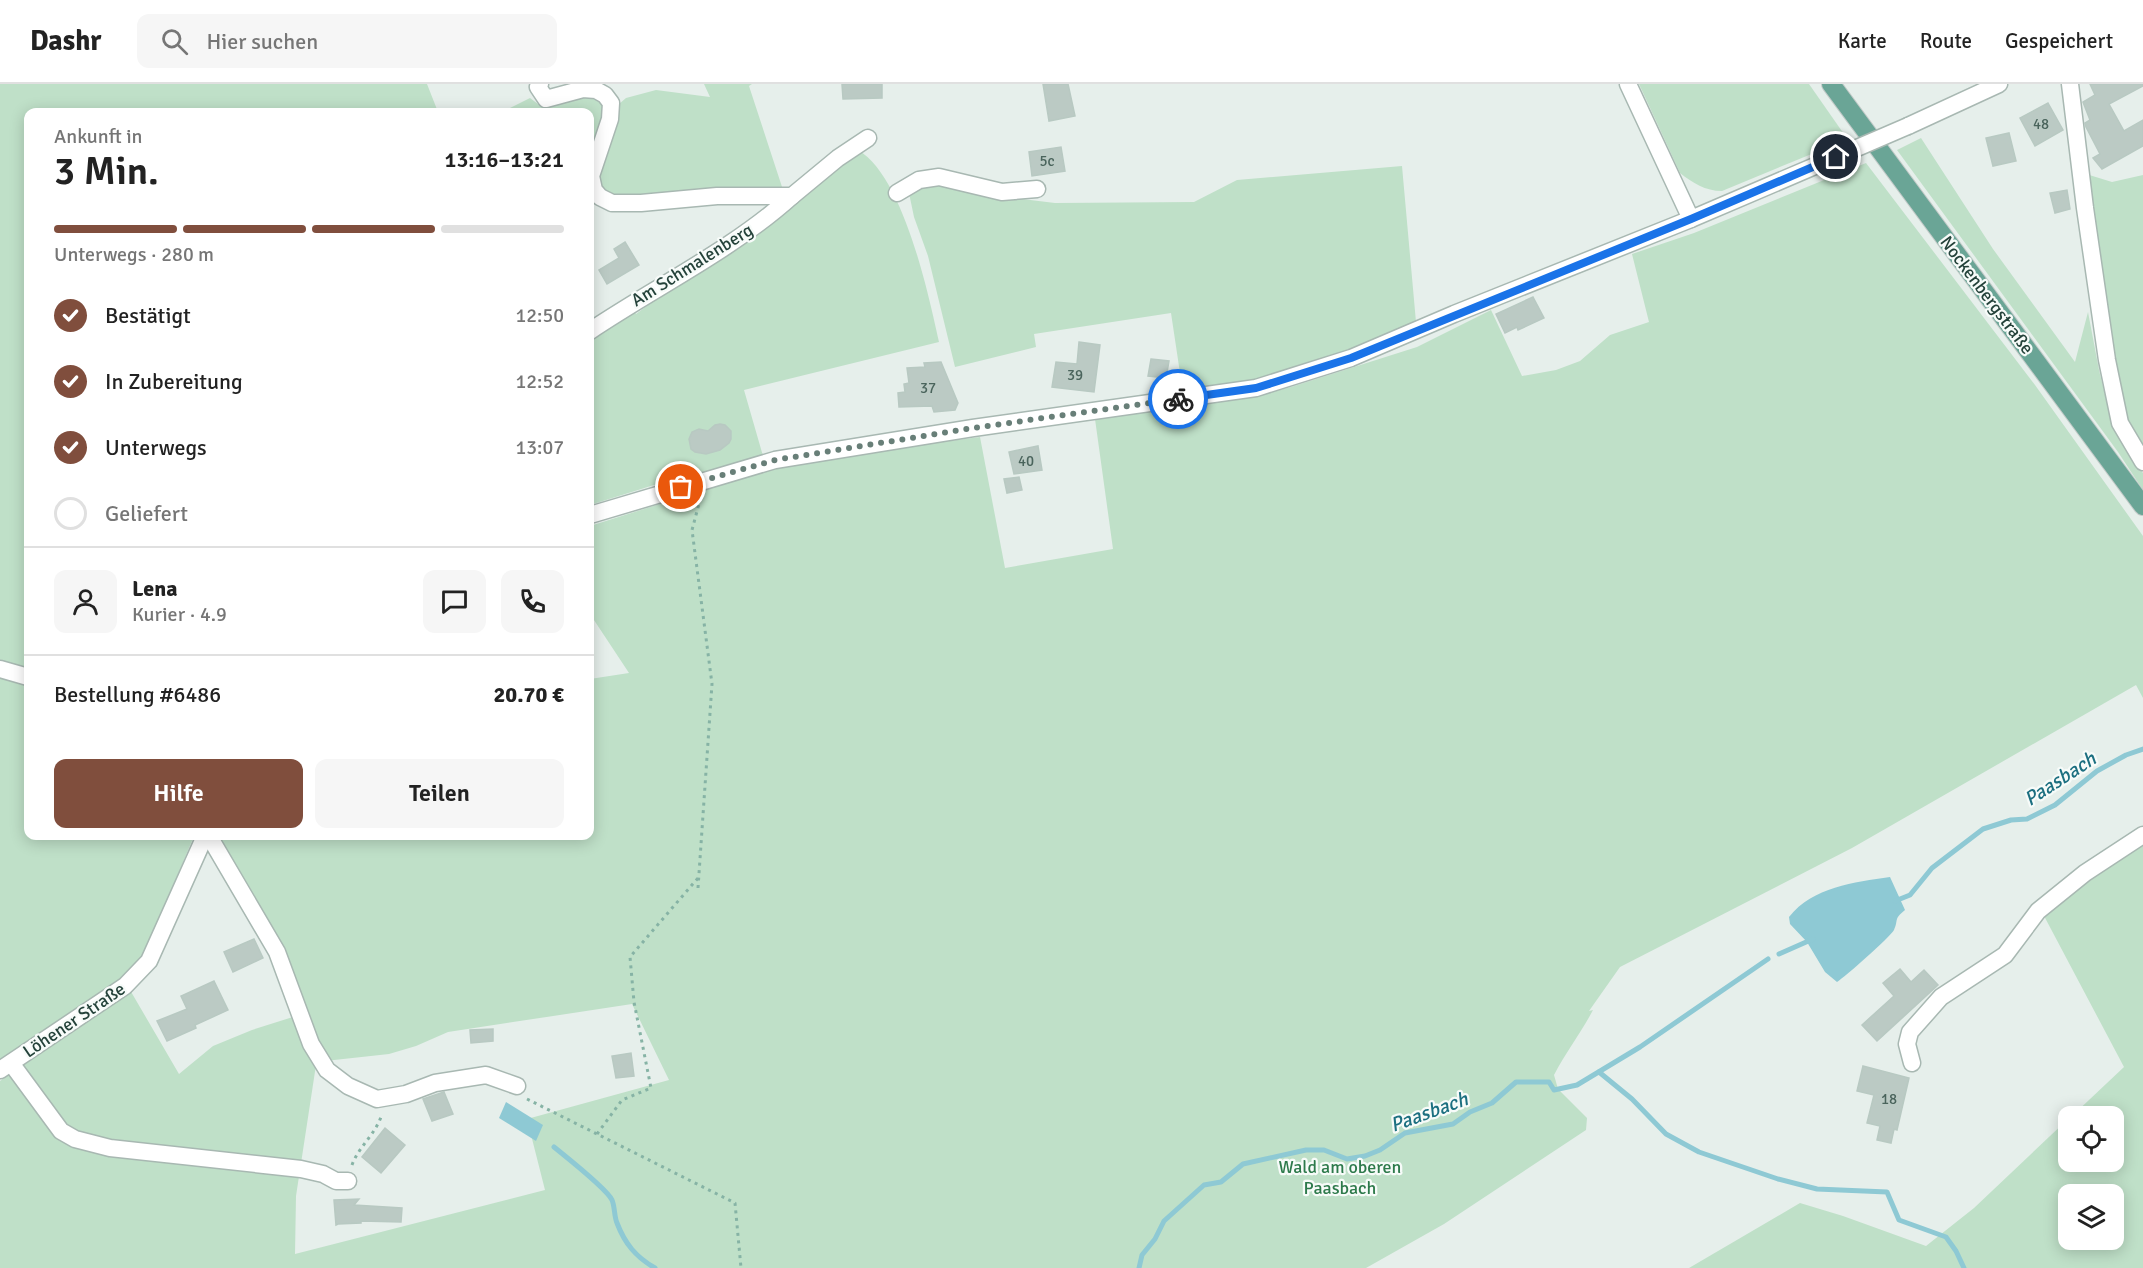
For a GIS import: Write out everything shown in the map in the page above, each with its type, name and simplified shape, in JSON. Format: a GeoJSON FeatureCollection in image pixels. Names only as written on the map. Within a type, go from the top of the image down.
{"type":"FeatureCollection","features":[{"type":"Feature","properties":{"kind":"main road","name":"Nockenbergstraße"},"geometry":{"type":"LineString","coordinates":[[1831,84],[2143,506]]}},
{"type":"Feature","properties":{"kind":"street"},"geometry":{"type":"LineString","coordinates":[[540,84],[538,87],[546,99],[583,89],[596,90],[605,95],[611,103],[610,119],[594,167]]}},
{"type":"Feature","properties":{"kind":"street"},"geometry":{"type":"LineString","coordinates":[[1628,84],[1691,219]]}},
{"type":"Feature","properties":{"kind":"street"},"geometry":{"type":"LineString","coordinates":[[594,513],[775,460],[985,426],[1256,388],[1351,358],[1691,219],[1908,126],[1999,84]]}},
{"type":"Feature","properties":{"kind":"street"},"geometry":{"type":"LineString","coordinates":[[2070,84],[2107,360],[2120,423],[2143,462]]}},
{"type":"Feature","properties":{"kind":"street","name":"Am Schmalenberg"},"geometry":{"type":"LineString","coordinates":[[594,328],[635,300],[735,241],[769,216],[838,158],[868,138]]}},
{"type":"Feature","properties":{"kind":"street"},"geometry":{"type":"LineString","coordinates":[[897,193],[919,180],[939,177],[1002,192],[1037,189]]}},
{"type":"Feature","properties":{"kind":"street"},"geometry":{"type":"LineString","coordinates":[[594,190],[600,198],[612,203],[651,203],[717,196],[792,196]]}},
{"type":"Feature","properties":{"kind":"street"},"geometry":{"type":"LineString","coordinates":[[0,669],[24,676]]}},
{"type":"Feature","properties":{"kind":"street"},"geometry":{"type":"LineString","coordinates":[[1912,1063],[1907,1044],[1910,1032],[1941,997],[2004,955],[2038,911],[2085,873],[2143,835]]}},
{"type":"Feature","properties":{"kind":"street","name":"Löhener Straße"},"geometry":{"type":"LineString","coordinates":[[5,1067],[126,986],[149,962],[205,840]]}},
{"type":"Feature","properties":{"kind":"street"},"geometry":{"type":"LineString","coordinates":[[209,840],[277,952],[312,1044],[327,1070],[348,1086],[377,1099],[406,1094],[435,1083],[486,1075],[519,1092]]}},
{"type":"Feature","properties":{"kind":"street"},"geometry":{"type":"LineString","coordinates":[[5,1067],[61,1131],[75,1139],[110,1148],[301,1169],[323,1174],[336,1181],[348,1181]]}},
{"type":"Feature","properties":{"kind":"path"},"geometry":{"type":"LineString","coordinates":[[698,888],[712,684],[692,531],[704,480]]}},
{"type":"Feature","properties":{"kind":"path"},"geometry":{"type":"LineString","coordinates":[[597,1134],[622,1100],[651,1088],[634,1002],[630,957],[699,877]]}},
{"type":"Feature","properties":{"kind":"path"},"geometry":{"type":"LineString","coordinates":[[519,1092],[735,1203],[741,1268]]}},
{"type":"Feature","properties":{"kind":"path"},"geometry":{"type":"LineString","coordinates":[[348,1181],[356,1155],[379,1123],[382,1114],[377,1099]]}},
{"type":"Feature","properties":{"kind":"green space"},"geometry":{"type":"Polygon","coordinates":[[[0,84],[427,84],[436,108],[24,108],[24,840],[192,840],[145,953],[122,981],[0,1060],[0,84]]]}},
{"type":"Feature","properties":{"kind":"green space"},"geometry":{"type":"Polygon","coordinates":[[[704,84],[752,84],[749,86],[784,193],[612,199],[597,188],[602,154],[619,104],[626,98],[656,90],[710,97],[704,84]]]}},
{"type":"Feature","properties":{"kind":"green space"},"geometry":{"type":"Polygon","coordinates":[[[1639,84],[1809,84],[1846,137],[1814,153],[1722,191],[1710,190],[1680,173],[1639,84]]]}},
{"type":"Feature","properties":{"kind":"green space"},"geometry":{"type":"Polygon","coordinates":[[[581,93],[595,95],[608,105],[594,154],[594,108],[510,108],[530,98],[538,104],[581,93]]]}},
{"type":"Feature","properties":{"kind":"green space"},"geometry":{"type":"Polygon","coordinates":[[[1921,138],[1993,249],[2075,362],[2088,312],[2112,424],[2130,456],[2143,473],[2143,490],[2118,452],[1897,150],[1921,138]]]}},
{"type":"Feature","properties":{"kind":"green space"},"geometry":{"type":"Polygon","coordinates":[[[858,150],[874,164],[901,209],[920,266],[939,342],[744,390],[763,456],[594,504],[594,334],[634,309],[636,314],[858,150]]]}},
{"type":"Feature","properties":{"kind":"green space","name":"Wald am oberen Paasbach"},"geometry":{"type":"Polygon","coordinates":[[[1866,163],[2035,385],[2143,536],[2143,698],[2136,685],[1852,848],[1620,967],[1589,1011],[1593,1010],[1554,1075],[1558,1089],[1587,1118],[1586,1130],[1444,1224],[1366,1268],[0,1268],[0,1081],[130,990],[179,1074],[213,1046],[296,1016],[316,1065],[296,1196],[295,1254],[545,1190],[527,1119],[669,1080],[632,1004],[448,1032],[416,1046],[389,1054],[325,1061],[217,840],[594,840],[594,678],[629,673],[594,620],[594,525],[768,470],[820,458],[980,437],[1005,568],[1113,549],[1095,419],[1256,396],[1291,387],[1417,347],[1491,310],[1522,376],[1556,370],[1580,361],[1610,335],[1649,322],[1632,254],[1694,233],[1866,163]]]}},
{"type":"Feature","properties":{"kind":"green space"},"geometry":{"type":"Polygon","coordinates":[[[1402,166],[1416,322],[1347,350],[1254,380],[1183,393],[1171,313],[1034,334],[1036,347],[955,367],[928,256],[914,217],[909,193],[921,183],[942,182],[996,196],[1055,203],[1194,202],[1237,180],[1402,166]]]}},
{"type":"Feature","properties":{"kind":"green space"},"geometry":{"type":"Polygon","coordinates":[[[2086,174],[2112,182],[2143,175],[2143,451],[2125,421],[2110,360],[2086,174]]]}},
{"type":"Feature","properties":{"kind":"green space"},"geometry":{"type":"Polygon","coordinates":[[[2143,843],[2143,1268],[1689,1268],[1800,1203],[1926,1246],[1974,1208],[2058,1128],[2058,1172],[2124,1172],[2124,1106],[2083,1106],[2124,1067],[2043,914],[2143,843]]]}},
{"type":"Feature","properties":{"kind":"water"},"geometry":{"type":"Polygon","coordinates":[[[1890,877],[1905,910],[1898,918],[1891,934],[1837,982],[1825,972],[1807,942],[1790,924],[1789,917],[1799,907],[1822,892],[1862,881],[1890,877]]]}},
{"type":"Feature","properties":{"kind":"water"},"geometry":{"type":"Polygon","coordinates":[[[506,1102],[543,1125],[536,1141],[499,1118],[506,1102]]]}},
{"type":"Feature","properties":{"kind":"building"},"geometry":{"type":"Polygon","coordinates":[[[842,84],[882,84],[882,98],[843,99],[842,84]]]}},
{"type":"Feature","properties":{"kind":"building"},"geometry":{"type":"Polygon","coordinates":[[[1043,84],[1068,84],[1075,116],[1049,121],[1043,84]]]}},
{"type":"Feature","properties":{"kind":"building"},"geometry":{"type":"Polygon","coordinates":[[[2090,84],[2143,84],[2109,104],[2124,131],[2143,120],[2143,146],[2102,169],[2093,158],[2100,154],[2085,123],[2090,120],[2083,102],[2095,95],[2090,84]]]}},
{"type":"Feature","properties":{"kind":"building"},"geometry":{"type":"Polygon","coordinates":[[[2048,103],[2063,130],[2035,146],[2020,118],[2048,103]]]}},
{"type":"Feature","properties":{"kind":"building"},"geometry":{"type":"Polygon","coordinates":[[[2009,133],[2016,161],[1993,166],[1986,138],[2009,133]]]}},
{"type":"Feature","properties":{"kind":"building"},"geometry":{"type":"Polygon","coordinates":[[[1061,147],[1065,171],[1032,176],[1029,152],[1061,147]]]}},
{"type":"Feature","properties":{"kind":"building"},"geometry":{"type":"Polygon","coordinates":[[[2067,190],[2070,209],[2055,213],[2050,193],[2067,190]]]}},
{"type":"Feature","properties":{"kind":"building"},"geometry":{"type":"Polygon","coordinates":[[[625,242],[639,265],[607,284],[599,270],[619,258],[614,249],[625,242]]]}},
{"type":"Feature","properties":{"kind":"building"},"geometry":{"type":"Polygon","coordinates":[[[1533,297],[1544,318],[1518,330],[1517,327],[1505,333],[1496,314],[1533,297]]]}},
{"type":"Feature","properties":{"kind":"building"},"geometry":{"type":"Polygon","coordinates":[[[1079,342],[1100,345],[1094,392],[1052,387],[1056,362],[1077,364],[1079,342]]]}},
{"type":"Feature","properties":{"kind":"building"},"geometry":{"type":"Polygon","coordinates":[[[1151,359],[1169,361],[1166,378],[1148,376],[1151,359]]]}},
{"type":"Feature","properties":{"kind":"building"},"geometry":{"type":"Polygon","coordinates":[[[941,362],[958,403],[955,410],[934,412],[932,406],[899,407],[898,393],[905,392],[904,384],[909,383],[907,368],[925,367],[924,363],[941,362]]]}},
{"type":"Feature","properties":{"kind":"building"},"geometry":{"type":"Polygon","coordinates":[[[720,424],[725,425],[731,431],[729,443],[720,450],[706,454],[691,449],[689,439],[692,432],[699,429],[708,431],[720,424]]]}},
{"type":"Feature","properties":{"kind":"building"},"geometry":{"type":"Polygon","coordinates":[[[1038,446],[1042,470],[1014,474],[1009,452],[1038,446]]]}},
{"type":"Feature","properties":{"kind":"building"},"geometry":{"type":"Polygon","coordinates":[[[1019,477],[1022,490],[1007,493],[1004,479],[1019,477]]]}},
{"type":"Feature","properties":{"kind":"building"},"geometry":{"type":"Polygon","coordinates":[[[254,939],[263,958],[233,972],[224,952],[254,939]]]}},
{"type":"Feature","properties":{"kind":"building"},"geometry":{"type":"Polygon","coordinates":[[[1900,969],[1911,982],[1924,970],[1938,985],[1877,1041],[1862,1025],[1894,996],[1883,983],[1900,969]]]}},
{"type":"Feature","properties":{"kind":"building"},"geometry":{"type":"Polygon","coordinates":[[[214,981],[228,1010],[167,1041],[157,1021],[187,1009],[181,996],[214,981]]]}},
{"type":"Feature","properties":{"kind":"building"},"geometry":{"type":"Polygon","coordinates":[[[493,1029],[493,1041],[471,1043],[470,1030],[493,1029]]]}},
{"type":"Feature","properties":{"kind":"building"},"geometry":{"type":"Polygon","coordinates":[[[631,1053],[634,1076],[616,1078],[612,1056],[631,1053]]]}},
{"type":"Feature","properties":{"kind":"building"},"geometry":{"type":"Polygon","coordinates":[[[1863,1066],[1909,1078],[1897,1130],[1894,1129],[1891,1143],[1877,1140],[1880,1126],[1867,1123],[1874,1095],[1857,1091],[1863,1066]]]}},
{"type":"Feature","properties":{"kind":"building"},"geometry":{"type":"Polygon","coordinates":[[[444,1092],[453,1114],[432,1121],[423,1099],[444,1092]]]}},
{"type":"Feature","properties":{"kind":"building"},"geometry":{"type":"Polygon","coordinates":[[[385,1128],[405,1145],[381,1173],[362,1157],[385,1128]]]}},
{"type":"Feature","properties":{"kind":"building"},"geometry":{"type":"Polygon","coordinates":[[[359,1199],[354,1205],[402,1208],[401,1222],[361,1221],[361,1223],[336,1225],[334,1200],[359,1199]]]}},
{"type":"Feature","properties":{"kind":"waterway","name":"Paasbach"},"geometry":{"type":"LineString","coordinates":[[1895,901],[1910,895],[1932,868],[1983,829],[2011,820],[2027,819],[2055,805],[2097,771],[2126,755],[2143,749]]}},
{"type":"Feature","properties":{"kind":"waterway","name":"Paasbach"},"geometry":{"type":"LineString","coordinates":[[1779,954],[1813,939]]}},
{"type":"Feature","properties":{"kind":"waterway","name":"Paasbach"},"geometry":{"type":"LineString","coordinates":[[1139,1268],[1142,1255],[1155,1239],[1164,1221],[1204,1185],[1221,1182],[1243,1164],[1306,1150],[1324,1150],[1347,1159],[1365,1156],[1380,1150],[1405,1133],[1453,1124],[1470,1112],[1492,1103],[1516,1082],[1549,1082],[1554,1090],[1577,1085],[1640,1047],[1768,959]]}},
{"type":"Feature","properties":{"kind":"waterway"},"geometry":{"type":"LineString","coordinates":[[1599,1072],[1632,1099],[1666,1134],[1699,1152],[1778,1179],[1817,1189],[1887,1192],[1899,1220],[1946,1237],[1964,1268]]}},
{"type":"Feature","properties":{"kind":"waterway"},"geometry":{"type":"LineString","coordinates":[[554,1147],[609,1195],[617,1223],[628,1244],[642,1259],[655,1268]]}},
{"type":"Feature","properties":{"kind":"way so far"},"geometry":{"type":"LineString","coordinates":[[681,487],[775,460],[973,428],[1178,399]]}},
{"type":"Feature","properties":{"kind":"route"},"geometry":{"type":"LineString","coordinates":[[1178,399],[1256,388],[1351,358],[1836,157]]}}]}
